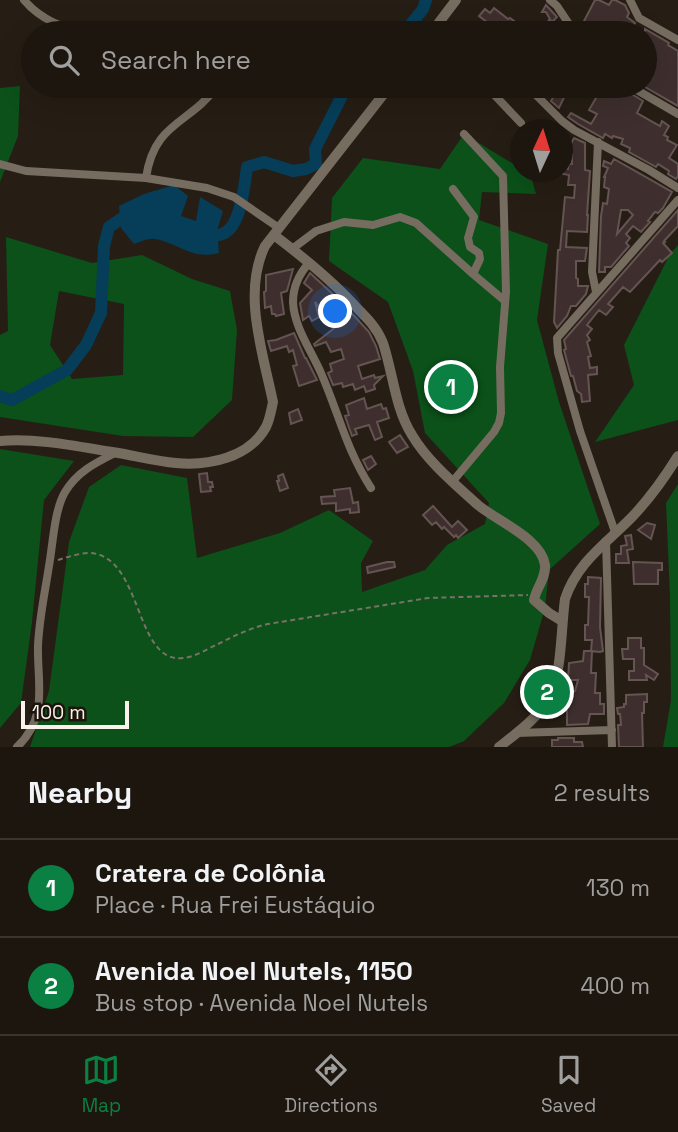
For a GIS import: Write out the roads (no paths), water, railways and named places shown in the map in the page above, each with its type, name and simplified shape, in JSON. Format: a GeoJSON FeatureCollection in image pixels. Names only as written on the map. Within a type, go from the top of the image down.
{"type":"FeatureCollection","features":[{"type":"Feature","properties":{"kind":"street"},"geometry":{"type":"LineString","coordinates":[[24,0],[50,21]]}},
{"type":"Feature","properties":{"kind":"street"},"geometry":{"type":"LineString","coordinates":[[440,21],[456,0]]}},
{"type":"Feature","properties":{"kind":"street"},"geometry":{"type":"LineString","coordinates":[[630,0],[639,18],[644,21]]}},
{"type":"Feature","properties":{"kind":"street"},"geometry":{"type":"LineString","coordinates":[[556,2],[568,21]]}},
{"type":"Feature","properties":{"kind":"street"},"geometry":{"type":"LineString","coordinates":[[657,28],[678,40]]}},
{"type":"Feature","properties":{"kind":"street"},"geometry":{"type":"LineString","coordinates":[[146,178],[155,146],[205,98]]}},
{"type":"Feature","properties":{"kind":"street"},"geometry":{"type":"LineString","coordinates":[[0,441],[48,442],[176,463],[222,460],[251,444],[265,430],[273,402],[254,302],[254,283],[259,258],[265,246],[381,98]]}},
{"type":"Feature","properties":{"kind":"street"},"geometry":{"type":"LineString","coordinates":[[497,98],[517,119]]}},
{"type":"Feature","properties":{"kind":"street"},"geometry":{"type":"LineString","coordinates":[[539,98],[574,130],[678,188]]}},
{"type":"Feature","properties":{"kind":"street"},"geometry":{"type":"LineString","coordinates":[[651,98],[678,114]]}},
{"type":"Feature","properties":{"kind":"street"},"geometry":{"type":"LineString","coordinates":[[453,481],[499,423],[505,301],[503,176],[464,134]]}},
{"type":"Feature","properties":{"kind":"street"},"geometry":{"type":"LineString","coordinates":[[596,292],[592,272],[598,142]]}},
{"type":"Feature","properties":{"kind":"street"},"geometry":{"type":"LineString","coordinates":[[0,164],[26,171],[146,178],[207,188],[234,197],[247,206],[369,318],[387,355],[399,405],[412,436],[440,470],[487,512],[536,546],[545,564],[534,600],[562,621]]}},
{"type":"Feature","properties":{"kind":"street"},"geometry":{"type":"LineString","coordinates":[[453,189],[474,217],[468,238],[470,247],[479,253],[480,259],[472,274]]}},
{"type":"Feature","properties":{"kind":"street"},"geometry":{"type":"LineString","coordinates":[[615,532],[580,431],[558,353],[557,338],[678,200]]}},
{"type":"Feature","properties":{"kind":"street"},"geometry":{"type":"LineString","coordinates":[[292,249],[316,231],[344,222],[373,225],[400,217],[416,223],[505,301]]}},
{"type":"Feature","properties":{"kind":"street"},"geometry":{"type":"LineString","coordinates":[[309,263],[300,273],[294,291],[296,320],[322,374],[349,448],[371,488]]}},
{"type":"Feature","properties":{"kind":"street"},"geometry":{"type":"LineString","coordinates":[[17,747],[31,732],[39,708],[38,644],[54,531],[63,495],[92,464],[116,453]]}},
{"type":"Feature","properties":{"kind":"street"},"geometry":{"type":"LineString","coordinates":[[499,747],[537,714],[549,698],[556,679],[565,599],[584,563],[650,496],[678,456]]}},
{"type":"Feature","properties":{"kind":"street"},"geometry":{"type":"LineString","coordinates":[[606,541],[612,747]]}},
{"type":"Feature","properties":{"kind":"street"},"geometry":{"type":"LineString","coordinates":[[516,733],[612,730]]}},
{"type":"Feature","properties":{"kind":"water"},"geometry":{"type":"Polygon","coordinates":[[[174,185],[188,196],[181,216],[196,221],[200,197],[223,211],[217,231],[219,253],[193,253],[155,239],[134,244],[121,228],[119,206],[144,194],[174,185]]]}},
{"type":"Feature","properties":{"kind":"waterway"},"geometry":{"type":"LineString","coordinates":[[414,21],[426,0]]}},
{"type":"Feature","properties":{"kind":"waterway"},"geometry":{"type":"LineString","coordinates":[[203,235],[220,235],[231,227],[241,202],[247,167],[264,162],[293,171],[316,164],[315,149],[341,98]]}},
{"type":"Feature","properties":{"kind":"waterway"},"geometry":{"type":"LineString","coordinates":[[0,396],[12,400],[67,370],[86,345],[101,313],[104,246],[109,227],[121,219],[136,216]]}},
{"type":"Feature","properties":{"kind":"place","name":"Cratera de Colônia"},"geometry":{"type":"Point","coordinates":[451,387]}},
{"type":"Feature","properties":{"kind":"place","name":"Avenida Noel Nutels, 1150"},"geometry":{"type":"Point","coordinates":[547,692]}}]}
